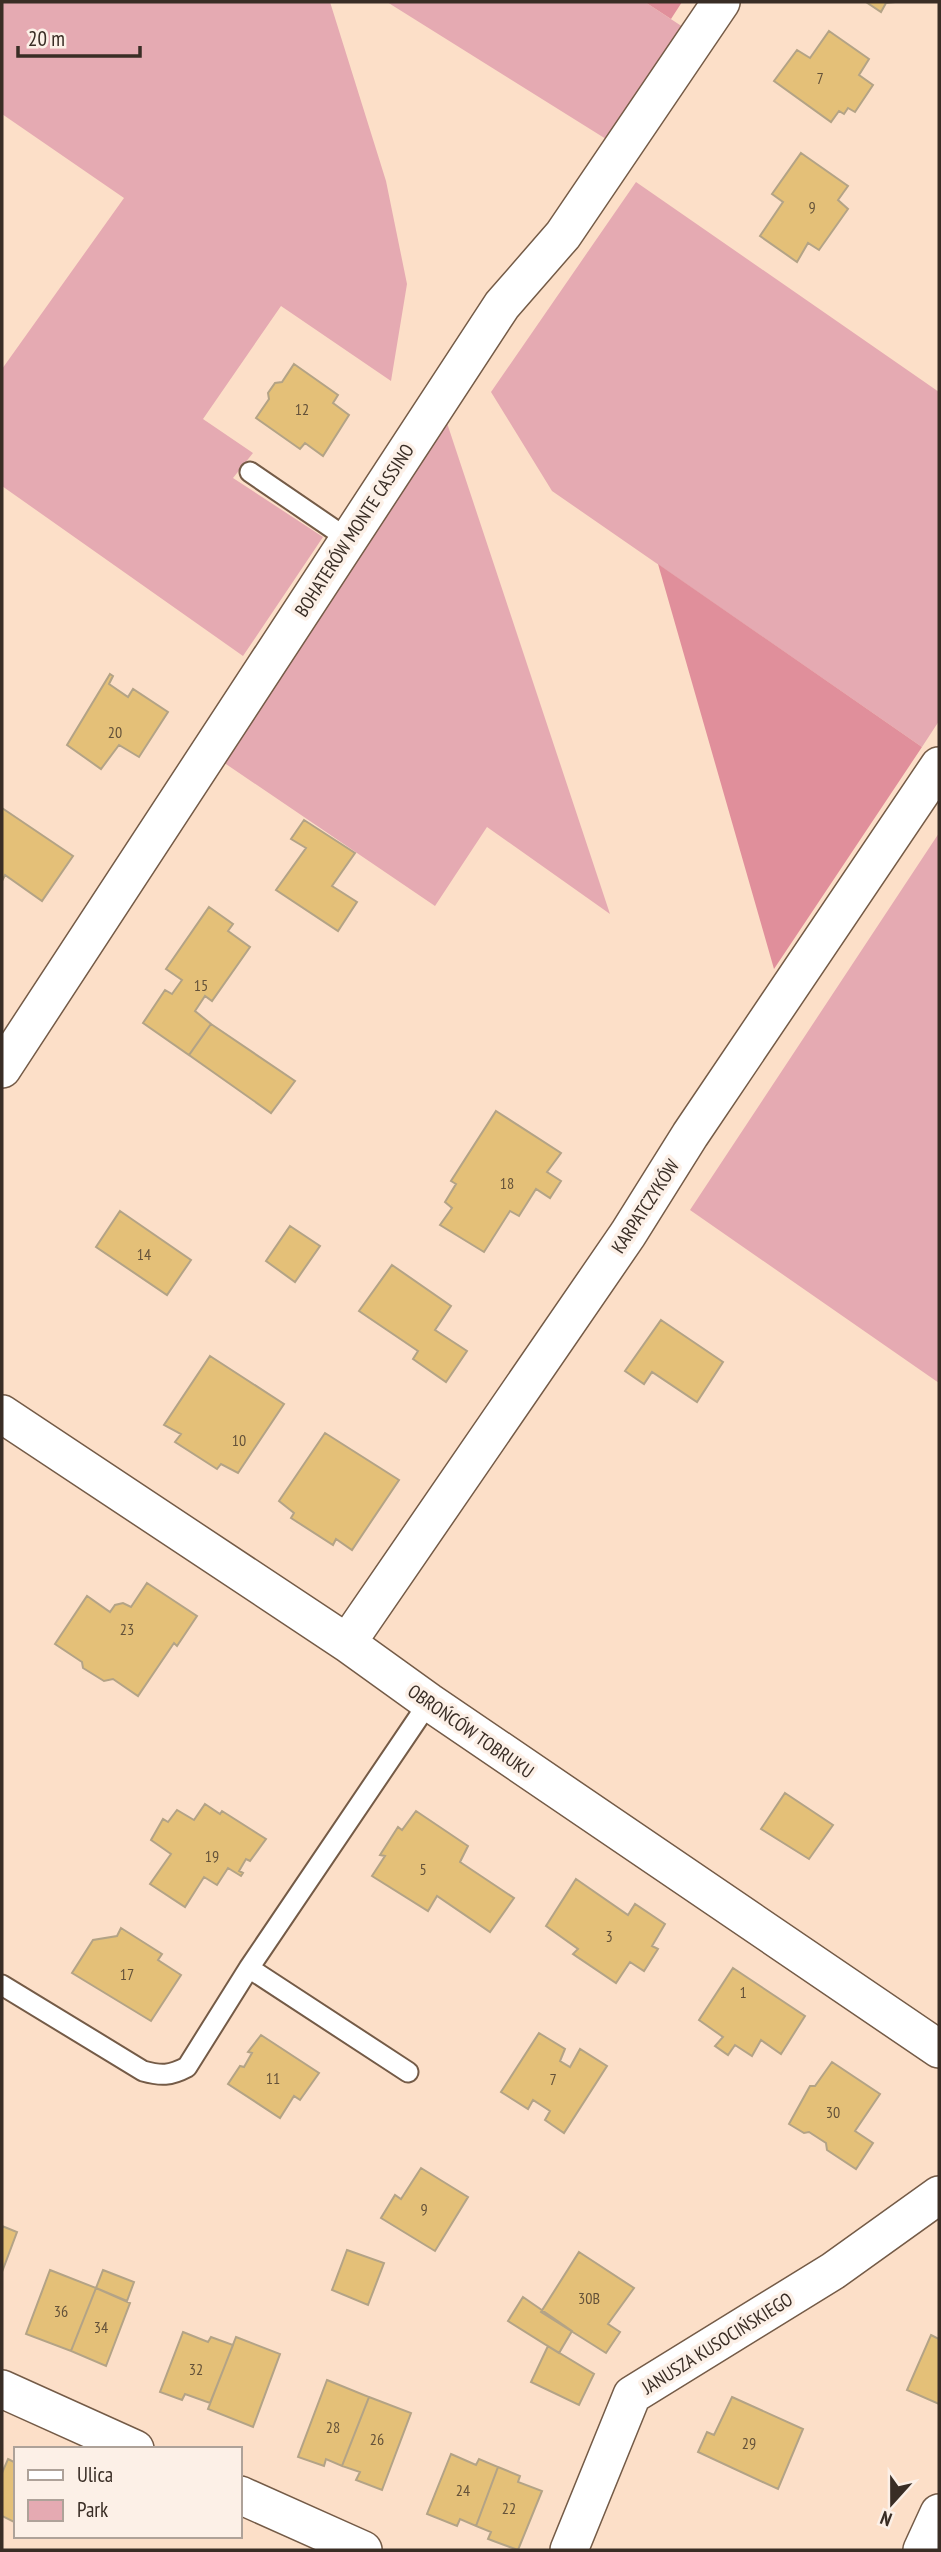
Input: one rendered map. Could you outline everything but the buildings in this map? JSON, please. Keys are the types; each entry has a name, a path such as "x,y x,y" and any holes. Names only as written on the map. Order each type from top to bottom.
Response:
{"street":[{"name":"BOHATERÓW MONTE CASSINO","path":"2,1069 502,305 563,235 720,2"},
{"name":"KARPATCZYKÓW","path":"347,1643 628,1234 690,1135 939,766"},
{"name":"OBROŃCÓW TOBRUKU","path":"2,1414 347,1643 429,1702 939,2049"},
{"name":"JANUSZA KUSOCIŃSKIEGO","path":"569,2550 632,2395 833,2271 939,2194"},
{"path":"2,2389 131,2447"},
{"path":"242,2496 363,2550"},
{"path":"922,2550 939,2513"}],"lane":[{"path":"250,472 348,539"},
{"path":"2,1984 143,2071 162,2076 172,2075 187,2067 249,1968 429,1702"},
{"path":"249,1968 408,2071"}],"green space":[{"path":"2,2 330,2 386,181 407,284 391,381 281,306 203,419 253,453 233,478 323,537 243,656 2,486 2,369 124,198 2,114"},
{"path":"387,2 645,2 686,29 606,139"},
{"path":"636,182 939,392 939,721 922,747 552,491 491,392"},
{"path":"446,420 610,914 487,827 435,906 220,760"},
{"path":"939,833 939,1383 690,1210"}],"shaded area":[{"path":"645,2 682,2 671,19"},
{"path":"658,564 922,747 774,969"}]}
